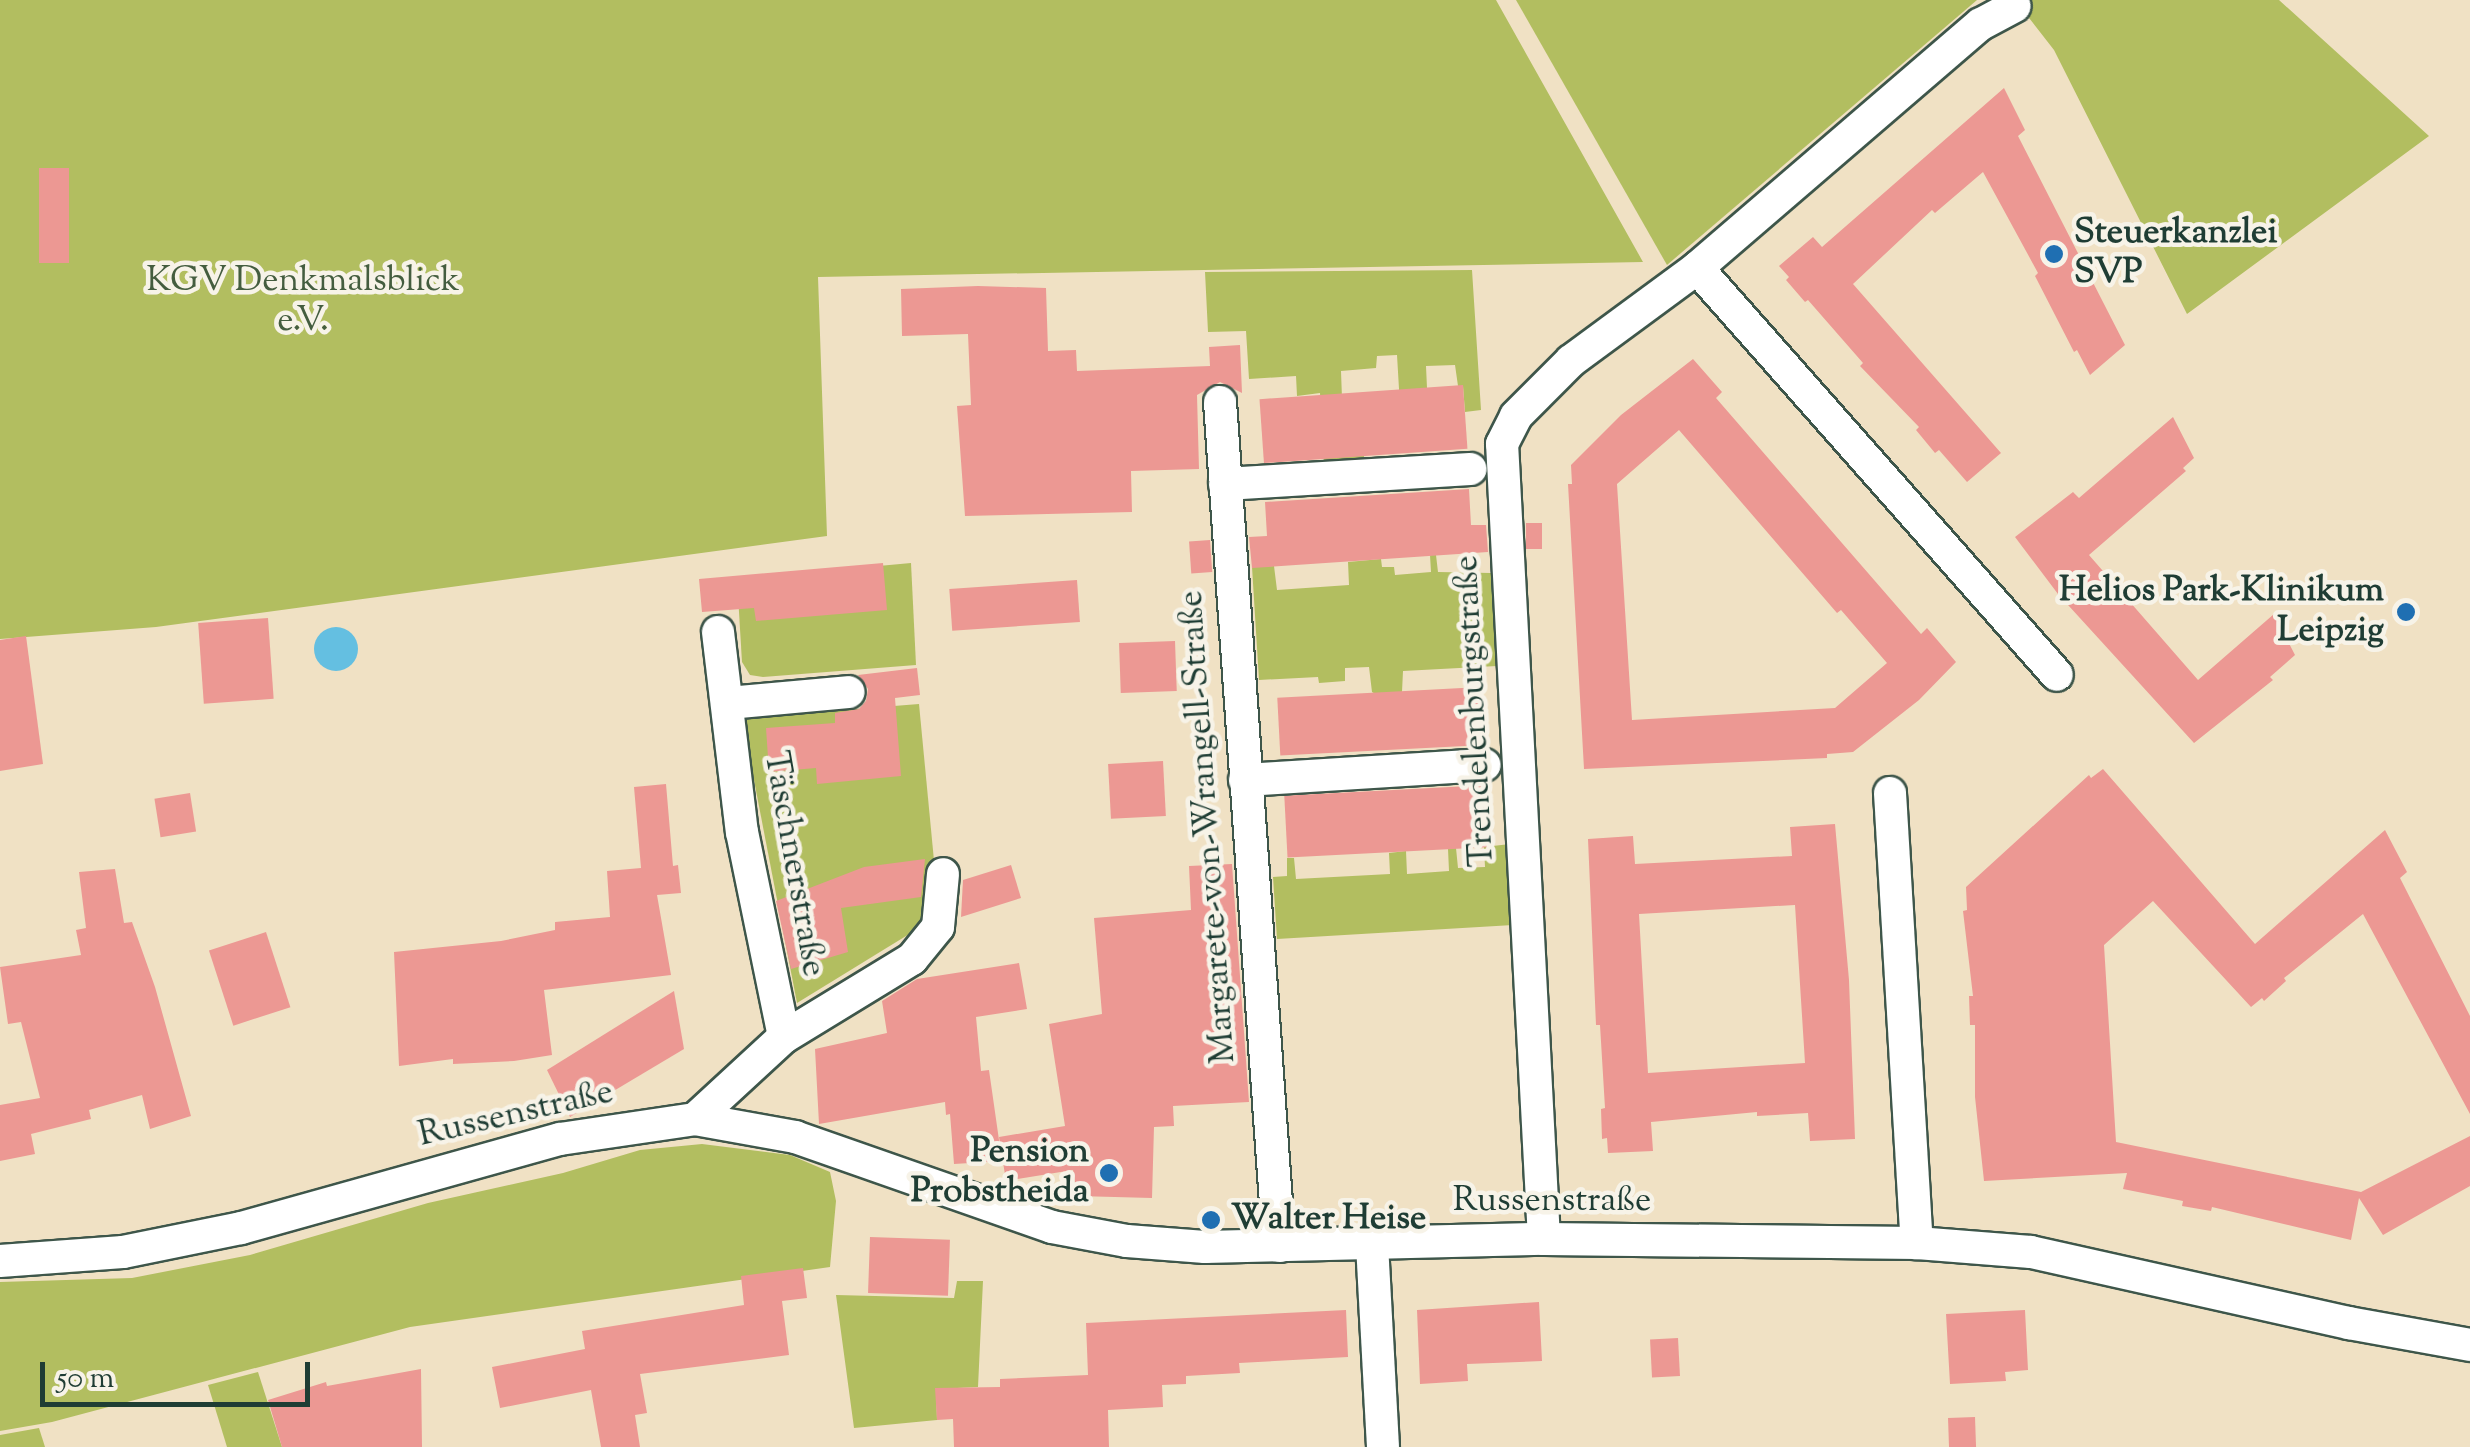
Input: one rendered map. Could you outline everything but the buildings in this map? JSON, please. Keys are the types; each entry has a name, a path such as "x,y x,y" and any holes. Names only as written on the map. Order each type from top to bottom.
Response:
{"street":[{"name":"Trendelenburgstraße","path":"1544,1239 1502,444 1516,416 1571,361 1697,268 1982,24 2015,6"},
{"path":"1697,268 2057,675"},
{"name":"Margarete-von-Wrangell-Straße","path":"1220,402 1279,1246"},
{"path":"1224,484 1471,470"},
{"name":"Täschnerstraße","path":"718,632 742,832 784,1037"},
{"name":"Täschnerstraße","path":"728,703 848,692"},
{"path":"1245,780 1485,764"},
{"path":"1890,793 1917,1243"},
{"name":"Täschnerstraße","path":"695,1119 784,1037 912,959 938,927 943,874"},
{"name":"Russenstraße","path":"0,1262 123,1252 241,1228 560,1138 695,1119 794,1137 1052,1227 1127,1242 1279,1246 1544,1239 1917,1243 2031,1252 2470,1345"},
{"path":"1372,1244 1383,1447"}],"green space":[{"name":"KGV Denkmalsblick e.V.","path":"0,0 1496,0 1643,262 818,277 827,536 156,627 0,639"},
{"path":"1516,0 1977,0 1667,265"},
{"path":"2015,0 2279,0 2429,136 2187,314 2054,50"},
{"path":"1472,270 1481,410 1465,412 1463,386 1458,386 1455,365 1426,366 1427,388 1400,406 1397,355 1377,356 1376,368 1341,371 1344,453 1364,453 1364,463 1324,464 1320,393 1297,396 1296,376 1249,379 1246,331 1208,332 1205,272"},
{"path":"1430,555 1436,555 1438,572 1491,573 1497,666 1403,671 1402,692 1379,696 1372,692 1369,667 1345,668 1345,681 1319,683 1318,677 1259,680 1252,567 1274,566 1277,590 1349,585 1348,562 1381,559 1382,567 1394,567 1395,575 1431,572"},
{"path":"911,563 916,665 750,675 742,662 737,579"},
{"path":"919,704 935,871 932,910 919,928 797,1003 742,718"},
{"path":"1510,844 1513,925 1277,939 1273,877 1287,876 1287,858 1294,858 1296,879 1390,874 1389,853 1406,851 1407,874 1449,871 1448,849 1456,848 1458,868 1485,867 1484,847"},
{"path":"702,1144 790,1155 830,1172 836,1201 830,1267 410,1327 52,1422 0,1431 0,1282 132,1278 250,1255 428,1203 563,1173 640,1150"},
{"path":"957,1281 983,1281 978,1387 936,1389 937,1420 854,1428 836,1295 954,1298"},
{"path":"258,1372 282,1447 227,1447 208,1385"},
{"path":"39,1428 45,1447 0,1447 0,1435"}],"water":[{"path":"336,627 351,634 358,649 351,664 336,671 321,664 314,649 321,634"}],"place":[{"name":"Steuerkanzlei SVP","path":"2054,254"},
{"name":"Helios Park-Klinikum Leipzig","path":"2406,612"},
{"name":"Pension Probstheida","path":"1109,1173"},
{"name":"Walter Heise","path":"1211,1220"}]}
